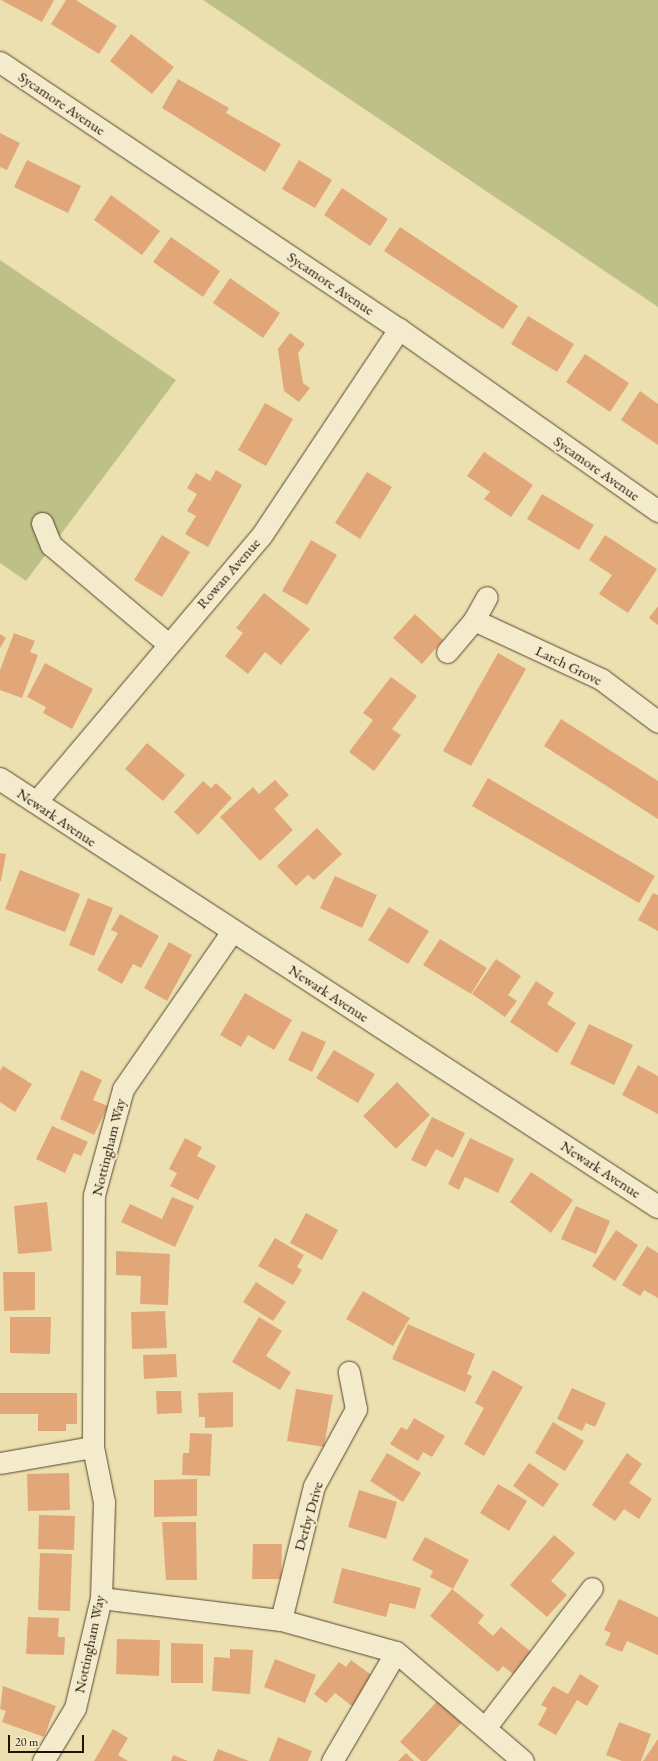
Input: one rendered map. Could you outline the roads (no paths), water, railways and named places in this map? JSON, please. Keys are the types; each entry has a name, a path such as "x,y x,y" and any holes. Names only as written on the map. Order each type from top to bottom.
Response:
{"street":[{"name":"Sycamore Avenue","path":"0,62 399,329 658,511"},
{"name":"Rowan Avenue","path":"36,802 168,644 261,536 399,329"},
{"path":"42,523 51,545 168,644"},
{"path":"447,652 474,620 487,597"},
{"name":"Larch Grove","path":"474,620 601,679 658,722"},
{"name":"Newark Avenue","path":"0,779 658,1206"},
{"name":"Nottingham Way","path":"43,1761 75,1708 101,1598 104,1502 93,1447 96,1188 123,1090 233,930"},
{"name":"Derby Drive","path":"281,1620 314,1486 356,1409 349,1372"},
{"path":"0,1463 93,1447"},
{"path":"485,1728 592,1588"},
{"path":"101,1598 281,1620 396,1652 523,1761"},
{"path":"332,1761 396,1652"}]}
